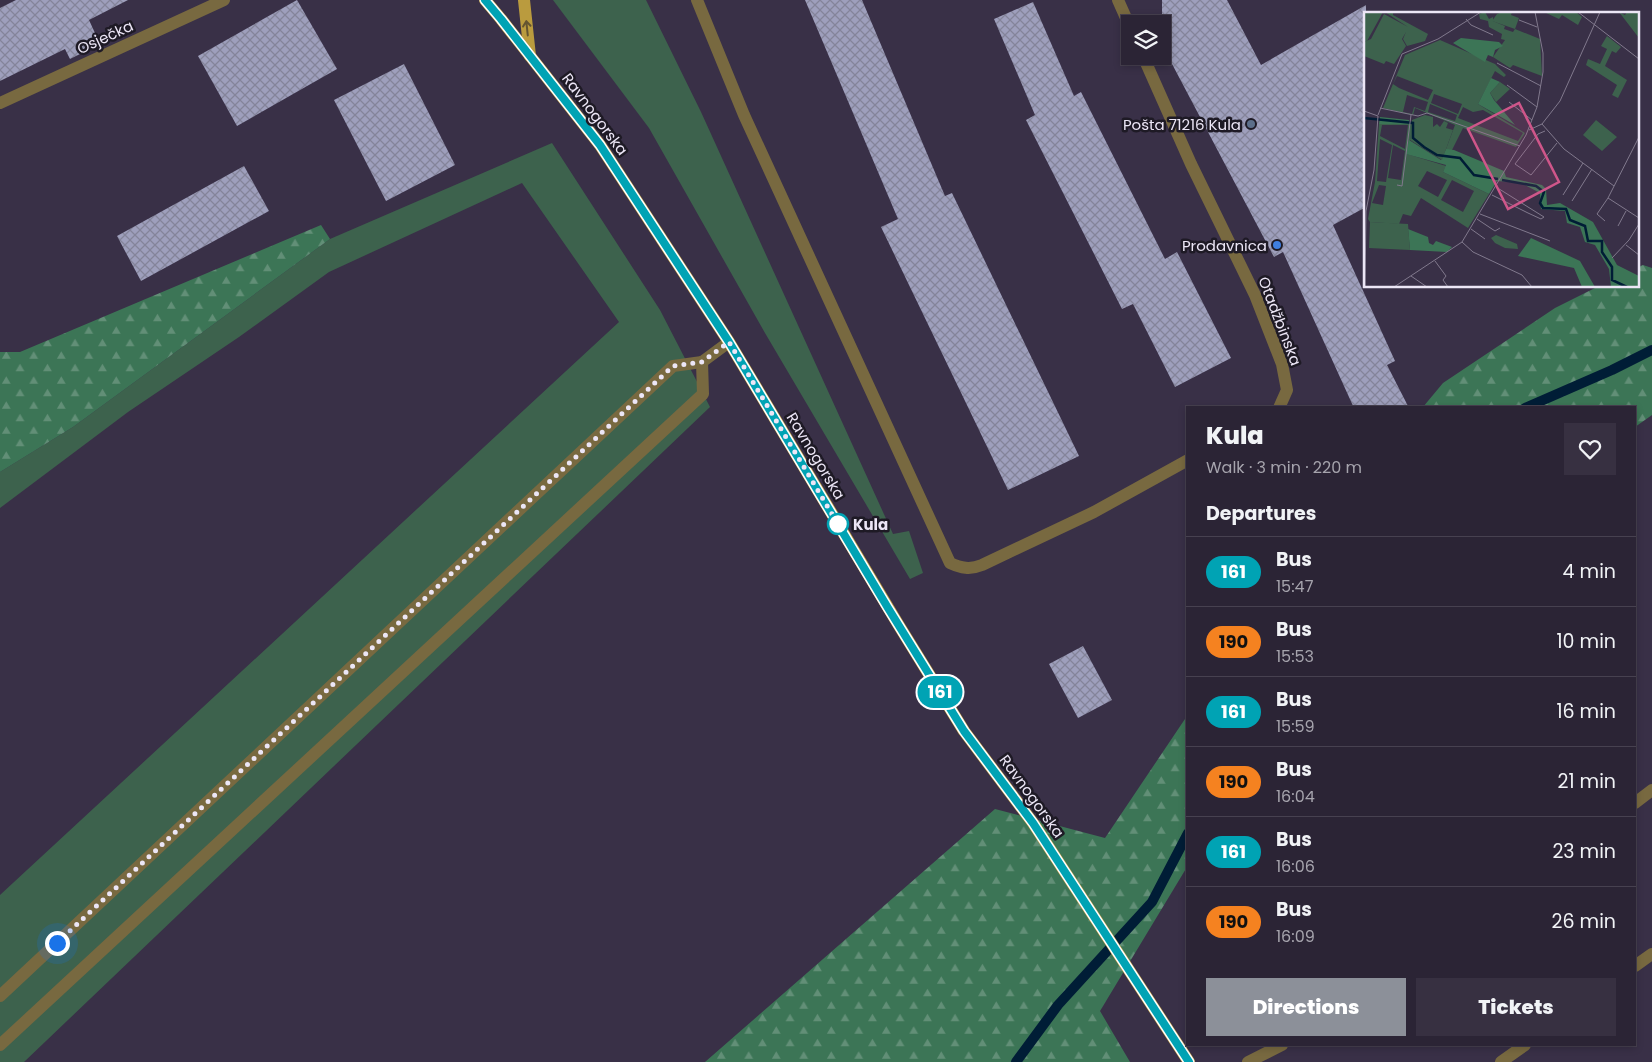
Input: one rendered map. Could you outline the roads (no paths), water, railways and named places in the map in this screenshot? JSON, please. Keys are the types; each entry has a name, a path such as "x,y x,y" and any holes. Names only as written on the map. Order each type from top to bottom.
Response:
{"main road":[{"name":"Ravnogorska","path":"485,0 600,145 729,342 964,731 1033,823 1189,1062"},
{"path":"524,0 530,56"}],"street":[{"name":"Osječka","path":"0,103 224,0"},
{"path":"697,0 744,115 950,564 963,568 976,568 1094,512 1186,461"},
{"path":"1118,0 1125,15"},
{"name":"Otadžbinska","path":"1147,65 1191,164 1255,295 1282,364 1287,390 1280,406"},
{"path":"0,996 673,366 702,362 729,342"},
{"path":"0,1045 703,394 702,362"},
{"path":"1636,802 1652,790"},
{"path":"1636,965 1652,954"},
{"path":"1248,1062 1280,1046"},
{"path":"1501,1062 1524,1046"}],"waterway":[{"path":"1530,406 1612,370 1652,350"},
{"path":"1016,1062 1058,1005 1152,902 1186,837"}],"place":[{"name":"Pošta 71216 Kula","path":"1251,124"},
{"name":"Prodavnica","path":"1277,245"},
{"name":"Kula","path":"838,524"}]}
